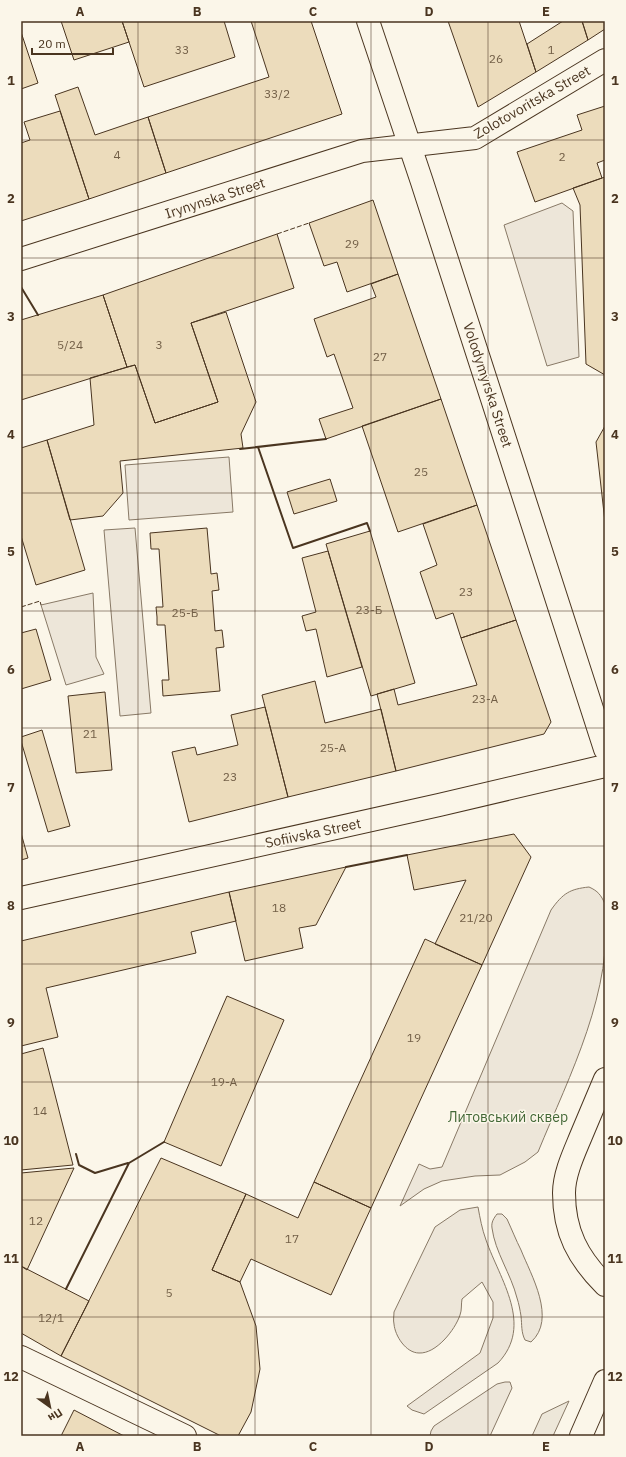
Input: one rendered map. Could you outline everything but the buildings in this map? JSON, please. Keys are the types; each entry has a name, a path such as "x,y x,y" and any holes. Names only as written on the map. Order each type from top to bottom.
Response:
{"street":[{"name":"Volodymyrska Street","path":"368,21 410,146 605,749"},
{"name":"Zolotovoritska Street","path":"410,146 475,138 605,60"},
{"name":"Irynynska Street","path":"21,259 362,151 410,146"},
{"name":"Sofiivska Street","path":"21,898 438,805 605,766"},
{"path":"605,1079 569,1168 564,1192 567,1226 576,1248 584,1262 605,1285"},
{"path":"21,1357 185,1436"},
{"path":"581,1436 605,1381"}],"green space":[{"path":"562,203 573,211 579,357 547,366 504,225"},
{"path":"229,457 233,512 129,520 125,465"},
{"path":"135,528 151,713 120,716 104,530"},
{"path":"93,593 96,657 104,674 66,685 41,605"},
{"name":"Литовський сквер","path":"589,887 599,894 605,904 606,936 603,968 587,1031 576,1062 538,1152 525,1162 500,1175 475,1176 442,1181 424,1189 400,1206 419,1164 430,1169 442,1167 551,910 567,893 577,889"},
{"path":"478,1207 486,1240 511,1302 514,1318 513,1333 508,1348 498,1363 424,1414 412,1410 407,1406 480,1353 493,1318 493,1302 482,1282 462,1299 461,1313 458,1321 444,1340 432,1350 419,1353 406,1347 396,1334 394,1312 435,1227 460,1210"},
{"path":"497,1214 502,1214 507,1219 540,1297 542,1321 538,1332 531,1342 525,1340 522,1331 518,1300 496,1246 492,1224"},
{"path":"510,1382 512,1388 490,1436 430,1436 434,1426 497,1384"}],"shaded area":[{"path":"569,1401 553,1436 532,1436 542,1414"}],"fence":[{"path":"277,234 309,223"},
{"path":"21,607 40,601 41,605"}],"wall":[{"path":"21,287 38,315"},
{"path":"240,449 326,439"},
{"path":"258,447 293,548 367,523 370,531"},
{"path":"346,867 407,855"},
{"path":"66,1289 129,1163 164,1142"},
{"path":"76,1154 79,1165 95,1173 128,1163"}]}
